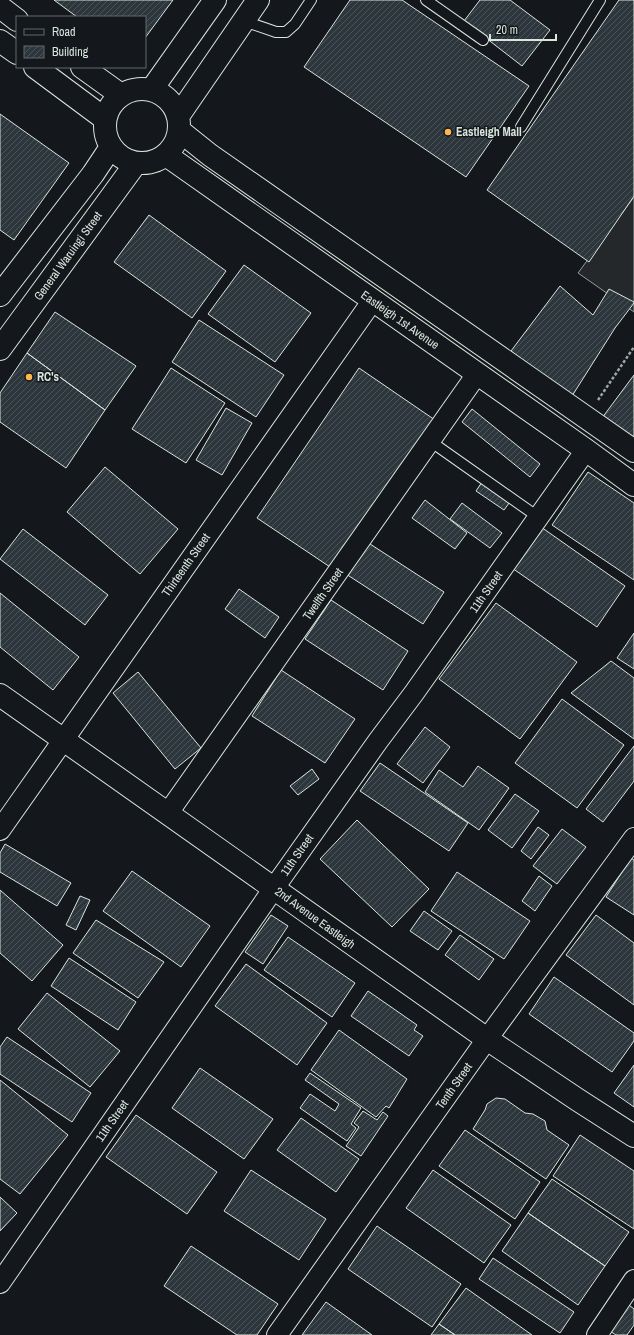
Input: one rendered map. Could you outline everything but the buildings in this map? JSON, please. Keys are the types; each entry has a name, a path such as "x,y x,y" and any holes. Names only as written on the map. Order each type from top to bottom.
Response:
{"main road":[{"path":"152,89 215,0"},
{"path":"179,123 258,0"},
{"path":"0,7 16,19"},
{"path":"0,41 16,52"},
{"path":"36,68 105,119"},
{"path":"83,68 121,95"},
{"path":"142,88 152,89 164,95 173,104 179,123 177,140 166,155 157,160 146,163 136,163 126,160 118,155 111,147 105,134 105,119 108,110 121,95 131,90 142,88"},
{"path":"179,123 223,164 634,450"},
{"path":"0,295 93,174 111,147"},
{"name":"Eastleigh 1st Avenue","path":"166,155 634,485"},
{"name":"General Waruingi Street","path":"0,349 136,163"},
{"name":"2nd Avenue Eastleigh","path":"0,695 487,1039 634,1136"}],"street":[{"name":"Thirteenth Street","path":"0,830 373,300"},
{"name":"Twelfth Street","path":"168,813 477,374"},
{"name":"11th Street","path":"0,1284 274,888 586,450"},
{"name":"Tenth Street","path":"277,1335 487,1039 634,838"},
{"path":"597,1335 634,1280"}],"lane":[{"path":"244,21 276,32 286,32 295,24 311,0"},
{"path":"426,0 483,40"},
{"path":"521,127 600,0"},
{"path":"430,441 538,517"}],"path":[{"path":"586,417 634,347"}],"shaded area":[{"path":"634,197 634,312 578,273"}],"place":[{"name":"Eastleigh Mall","path":"448,132"},
{"name":"RC's","path":"29,377"}]}
